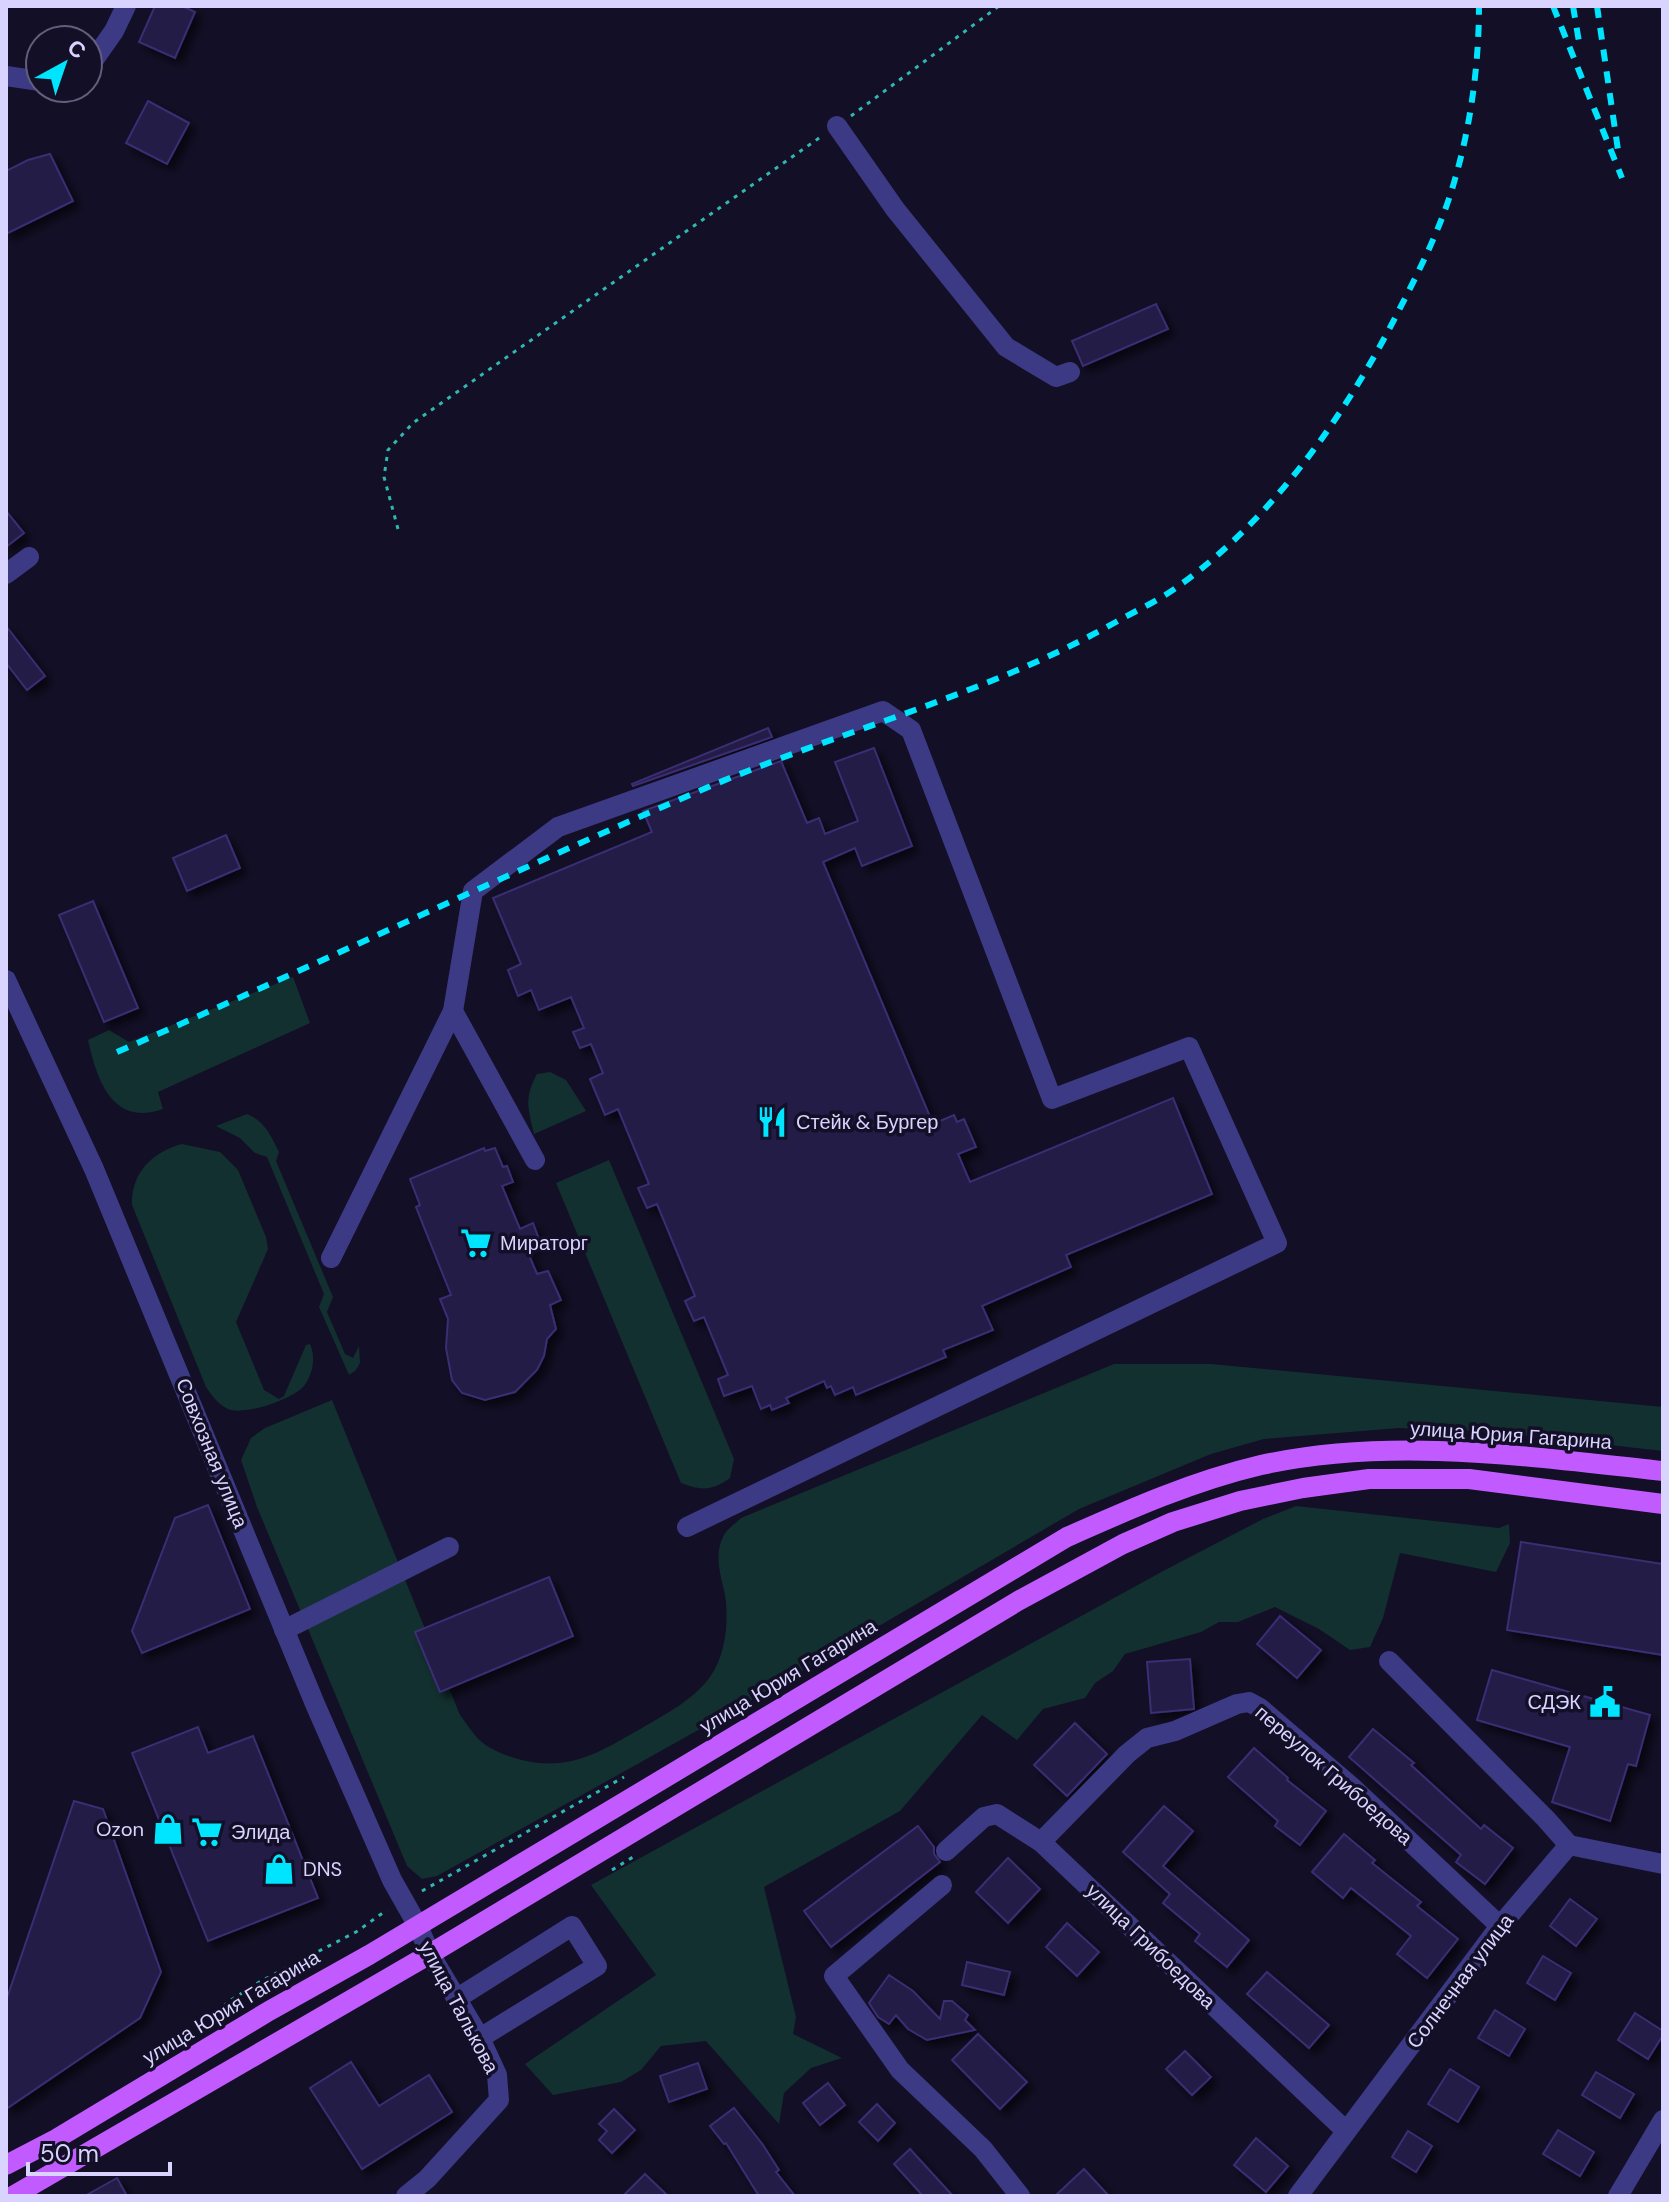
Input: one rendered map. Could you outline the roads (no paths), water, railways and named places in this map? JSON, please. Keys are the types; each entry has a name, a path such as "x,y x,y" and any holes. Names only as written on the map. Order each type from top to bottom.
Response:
{"main road":[{"name":"улица Юрия Гагарина","path":"6,2165 69,2132 269,2011 418,1926 1067,1537 1157,1497 1264,1465 1330,1456 1428,1449 1663,1471"},
{"path":"13,2196 430,1954 1018,1601 1123,1544 1173,1522 1240,1501 1369,1479 1469,1479 1663,1504"}],"street":[{"path":"104,45 126,6"},
{"path":"837,126 895,209 1006,347 1056,377 1070,372"},
{"path":"6,574 29,557"},
{"path":"331,1258 453,1011 473,891 558,827 883,711 911,730 1052,1099 1189,1047 1277,1243 687,1527"},
{"name":"Совхозная улица","path":"6,980 94,1169 284,1630 392,1880 418,1926"},
{"path":"453,1011 535,1160"},
{"path":"284,1630 449,1547"},
{"path":"1389,1661 1569,1845 1663,1864"},
{"name":"переулок Грибоедова","path":"1041,1842 1127,1754 1147,1738 1175,1731 1237,1704 1249,1702 1352,1787 1500,1926"},
{"name":"улица Грибоедова","path":"946,1851 984,1817 997,1814 1041,1842 1346,2131"},
{"name":"Солнечная улица","path":"1298,2196 1500,1926 1569,1845"},
{"path":"942,1885 834,1976 900,2070 983,2149 1020,2196"},
{"name":"улица Талькова","path":"406,2196 427,2179 499,2100 497,2075 480,2038 430,1954 418,1926"},
{"path":"456,1999 572,1926 597,1966 480,2038"},
{"path":"1618,2196 1663,2120"}],"railway":[{"path":"117,1052 706,788 1016,671 1067,648 1180,585 1246,529 1304,463 1354,390 1397,314 1437,231 1461,158 1473,93 1479,6"},
{"path":"1553,6 1622,178"},
{"path":"1573,6 1579,42"},
{"path":"1597,6 1618,150"}],"place":[{"name":"Стейк & Бургер","path":"772,1122"},
{"name":"Мираторг","path":"476,1243"},
{"name":"СДЭК","path":"1605,1702"},
{"name":"Ozon","path":"168,1829"},
{"name":"Элида","path":"207,1832"},
{"name":"DNS","path":"279,1869"}]}
